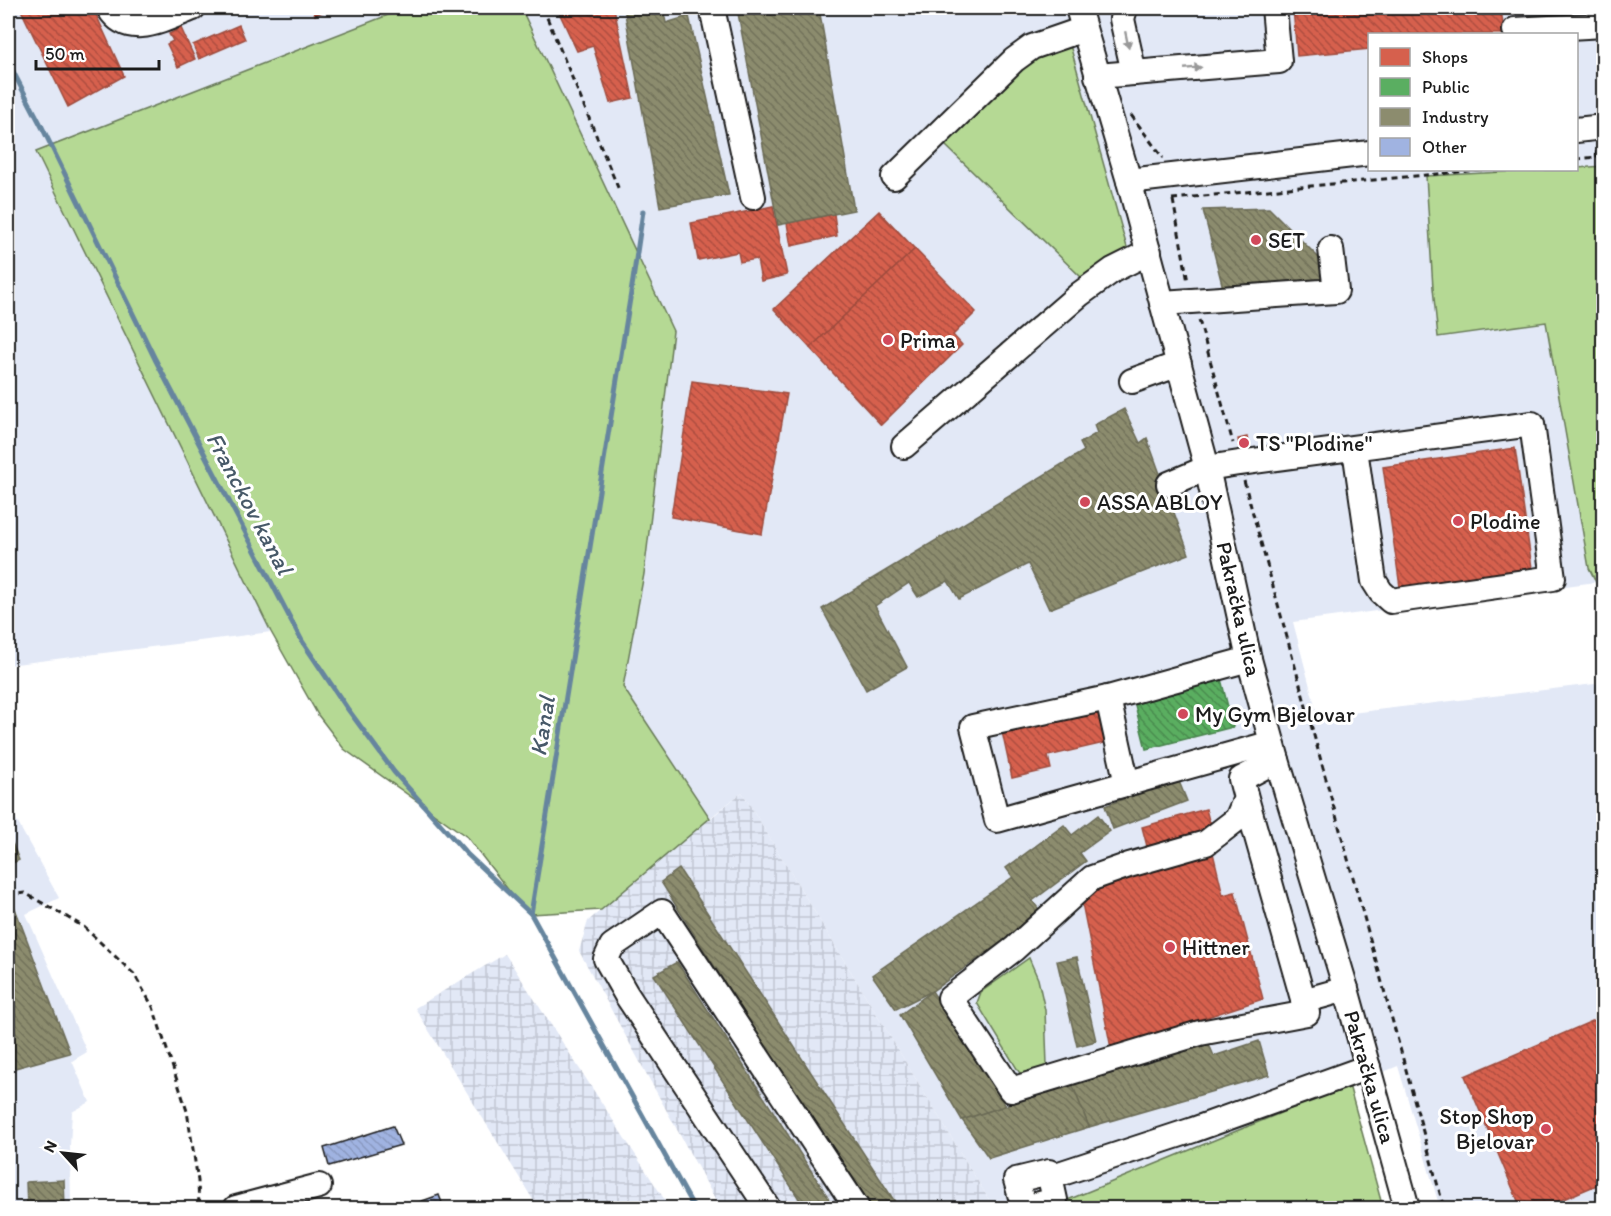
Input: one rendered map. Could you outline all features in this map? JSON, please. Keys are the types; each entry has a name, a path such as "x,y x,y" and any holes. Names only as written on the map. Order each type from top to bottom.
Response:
{"street":[{"path":"110,8 114,15 130,25 145,26 193,8"},
{"path":"712,8 753,197"},
{"path":"1125,8 1122,18 1134,73"},
{"path":"1097,76 1279,61 1274,8"},
{"path":"894,177 1014,60 1081,18"},
{"name":"Pakračka ulica","path":"1081,18 1149,252 1207,468 1249,659 1274,751 1346,989 1407,1209"},
{"path":"1515,30 1604,26"},
{"path":"1129,181 1368,153"},
{"path":"1162,303 1336,291 1331,249"},
{"path":"904,446 1080,294 1113,270 1149,252"},
{"path":"1132,381 1179,363"},
{"path":"1169,484 1207,468 1532,424 1554,578 1391,601 1374,581 1355,448"},
{"path":"1249,659 1108,698 974,727 997,820 1127,784 1274,751"},
{"path":"1108,698 1127,784"},
{"path":"1246,798 1237,819 1206,843 1092,878 1014,949 950,998 1011,1090 1200,1033 1307,1013 1241,779 1274,751"},
{"path":"768,1209 626,994 606,958 612,946 662,912 857,1209"},
{"path":"1304,1001 1346,989"},
{"path":"1050,1177 1193,1130 1368,1067"},
{"path":"236,1209 319,1186"}],"path":[{"path":"543,8 619,190"},
{"path":"1578,159 1597,157 1596,131"},
{"path":"1172,200 1470,171"},
{"path":"1171,193 1189,287 1234,446"},
{"path":"1242,472 1444,1209"},
{"path":"9,895 25,893 84,927 134,974 153,1007 187,1111 198,1181 199,1209"}],"shaded area":[{"path":"8,8 406,8 36,153 271,632 8,665"},
{"path":"521,8 1603,8 1603,166 1578,168 1578,33 1368,33 1368,171 1527,171 1426,177 1438,336 1546,321 1589,568 1596,582 1293,622 1318,717 1603,683 1603,1208 1440,1208 1398,1066 1048,1208 994,1208 742,792 710,818 623,688 644,574"},
{"path":"742,792 994,1208 720,1208 579,951 588,921"},
{"path":"8,805 59,898 26,914 87,1052 72,1061 90,1102 72,1112 71,1208 8,1208"},
{"path":"505,954 670,1208 538,1208 415,1008"}],"green space":[{"path":"406,8 521,8 673,331 644,574 623,687 710,818 601,910 531,914 517,901 467,837 344,749 318,715 271,632 36,152"},
{"path":"1070,45 1128,251 1082,278 945,145 1032,56"},
{"path":"1603,166 1604,581 1596,582 1589,568 1546,322 1438,337 1426,176 1578,171 1578,168"},
{"path":"1029,958 1038,979 1045,1010 1047,1065 1040,1077 1028,1078 1019,1072 977,1003 981,992"},
{"path":"1349,1085 1383,1208 1048,1208"}],"building: Shops":[{"path":"20,8 93,8 124,76 68,107"},
{"path":"312,8 332,8 315,15"},
{"path":"557,8 614,8 633,98 610,103 593,46 577,51"},
{"path":"1293,8 1501,8 1504,33 1368,33 1368,49 1297,56"},
{"path":"239,25 245,39 199,59 193,45"},
{"path":"181,28 195,59 178,67 167,44 173,41 169,34"},
{"path":"773,206 787,275 761,281 757,259 740,262 738,252 698,260 691,223"},
{"path":"879,211 915,249 810,348 774,309"},
{"path":"834,214 837,236 791,246 787,223"},
{"name":"Prima","path":"915,249 976,312 953,335 962,345 881,425 810,348"},
{"path":"692,381 787,394 762,534 671,517"},
{"name":"TS \"Plodine\"","path":"1247,437 1249,448 1240,450 1238,439"},
{"name":"Plodine","path":"1515,448 1533,575 1401,594 1383,467"},
{"path":"1105,703 1113,741 1048,756 1051,769 1012,778 1001,727"},
{"path":"1206,809 1212,832 1148,850 1142,827"},
{"name":"Hittner","path":"1213,853 1223,895 1235,892 1263,999 1111,1048 1080,893"},
{"name":"Stop Shop Bjelovar","path":"1604,1016 1604,1182 1542,1208 1521,1208 1465,1076"}],"building: Public":[{"name":"My Gym Bjelovar","path":"1221,679 1233,727 1146,749 1134,701"}],"building: Industry":[{"path":"624,8 663,8 666,23 689,16 729,195 660,207"},
{"path":"737,8 819,8 854,210 778,225"},
{"name":"SET","path":"1269,208 1331,270 1332,287 1224,292 1203,210"},
{"name":"ASSA ABLOY","path":"1124,409 1140,443 1147,438 1189,554 1049,609 1028,564 959,599 948,581 918,597 909,583 875,606 907,667 866,690 822,609 1084,451 1080,443 1097,433 1094,425"},
{"path":"1178,779 1187,801 1113,829 1105,806"},
{"path":"1098,815 1110,831 1080,853 1086,861 1031,902 1006,868 1064,825 1072,835"},
{"path":"8,833 19,860 8,865"},
{"path":"679,869 899,1208 868,1208 661,882"},
{"path":"1013,877 1042,913 932,991 896,1009 872,975"},
{"path":"8,890 70,1053 8,1070"},
{"path":"1077,957 1096,1041 1077,1046 1057,961"},
{"path":"677,962 835,1208 805,1208 654,975"},
{"path":"932,991 1006,1106 962,1120 900,1015"},
{"path":"1205,1035 1214,1056 1259,1041 1269,1075 1089,1127 1070,1079"},
{"path":"1072,1084 1089,1127 989,1158 962,1120"},
{"path":"64,1180 65,1208 27,1208 26,1182"}],"building: Other":[{"path":"393,1126 401,1145 329,1166 324,1148"},
{"path":"439,1195 444,1208 416,1208 414,1204"}],"waterway":[{"name":"Franckov kanal","path":"8,62 155,359 302,641 394,772 467,854 531,914"},
{"name":"Kanal","path":"643,211 531,914 694,1208"}],"place":[{"name":"SET","path":"1256,240"},
{"name":"Prima","path":"888,340"},
{"name":"TS \"Plodine\"","path":"1244,443"},
{"name":"ASSA ABLOY","path":"1085,502"},
{"name":"Plodine","path":"1458,521"},
{"name":"My Gym Bjelovar","path":"1183,714"},
{"name":"Hittner","path":"1170,947"},
{"name":"Stop Shop Bjelovar","path":"1546,1129"}]}
